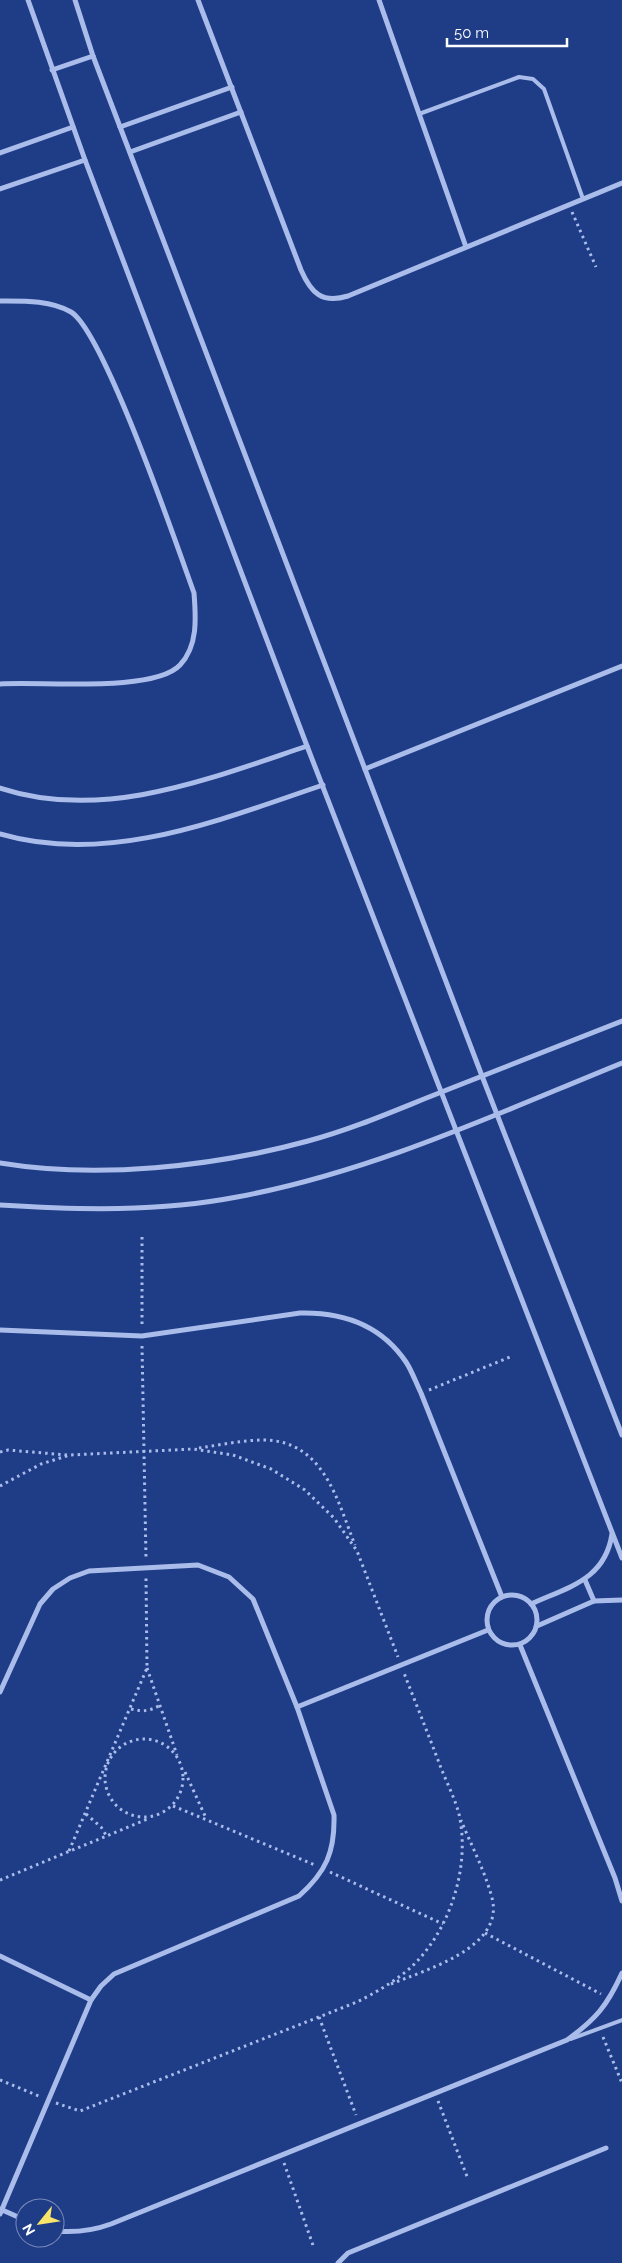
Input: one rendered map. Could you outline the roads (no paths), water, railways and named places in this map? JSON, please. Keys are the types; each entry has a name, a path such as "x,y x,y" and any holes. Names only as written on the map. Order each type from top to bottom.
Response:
{"street":[{"path":"28,0 85,160 307,746 455,1132 622,1558"},
{"path":"75,0 93,56 365,770 622,1435"},
{"path":"198,0 301,270 310,288 318,295 338,299 348,296 622,183"},
{"path":"378,0 466,247"},
{"path":"52,70 93,56"},
{"path":"120,127 232,87"},
{"path":"130,152 241,112"},
{"path":"0,153 73,126"},
{"path":"0,189 85,160"},
{"path":"0,301 53,304 72,312 84,324 115,387 143,456 194,593 196,616 194,639 187,655 179,667 166,674 133,681 91,684 0,684"},
{"path":"365,770 622,666"},
{"path":"0,788 30,796 84,802 113,799 181,786 307,746"},
{"path":"0,834 44,842 76,844 167,834 198,827 323,785"},
{"path":"0,1163 84,1170 159,1167 234,1158 308,1141 379,1117 622,1021"},
{"path":"0,1205 98,1209 158,1207 236,1198 314,1180 389,1156 455,1132 622,1063"},
{"path":"0,1330 142,1336 300,1313 323,1312 348,1318 370,1328 390,1343 406,1362 421,1393 502,1597"},
{"path":"532,1604 585,1580 596,1571 610,1547 612,1534"},
{"path":"0,1692 30,1622 40,1604 53,1589 70,1578 89,1571 146,1567 198,1565 214,1570 242,1587 253,1599 297,1707 334,1815 334,1834 331,1852 324,1869 313,1884 299,1896 114,1974 101,1986 91,2000 1,2211 15,2216"},
{"path":"585,1580 594,1601"},
{"path":"518,1595 532,1604 538,1618 537,1626 531,1638 520,1645 505,1645 492,1637 486,1620 488,1610 494,1602 502,1597 518,1595"},
{"path":"537,1626 594,1601 622,1600"},
{"path":"297,1707 488,1630"},
{"path":"520,1645 615,1878 622,1901"},
{"path":"0,1956 91,2000"},
{"path":"65,2232 93,2230 112,2224 567,2040 591,2023 610,2000 622,1973"},
{"path":"338,2263 348,2253 606,2148"}],"lane":[{"path":"419,114 519,77 533,79 544,89 583,199"},
{"path":"567,2040 622,2020"}]}
